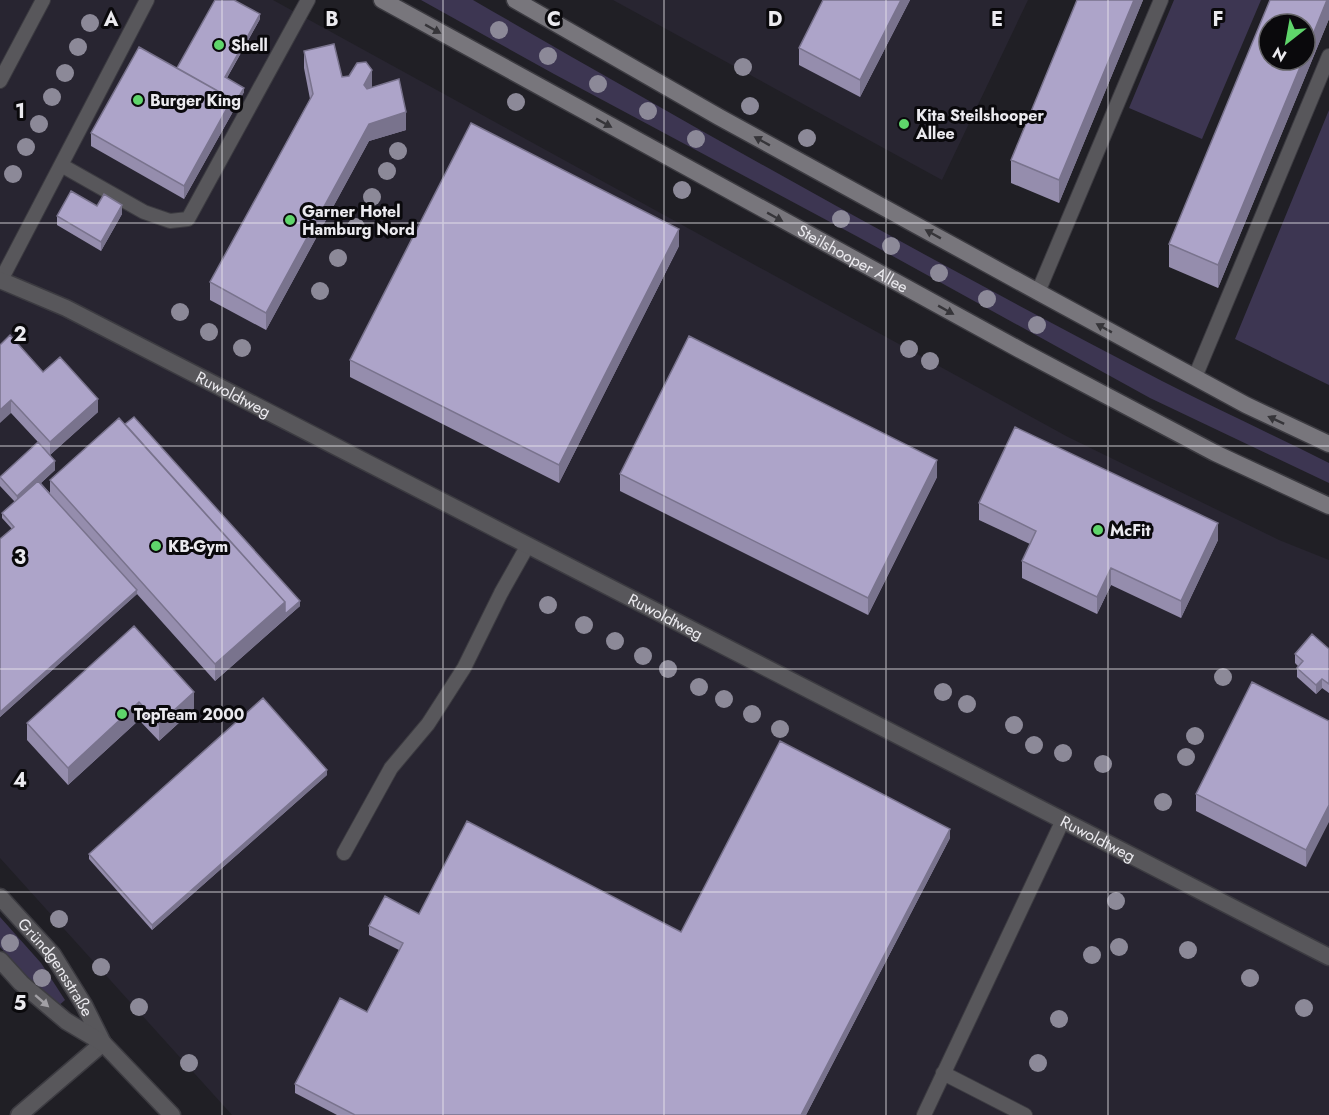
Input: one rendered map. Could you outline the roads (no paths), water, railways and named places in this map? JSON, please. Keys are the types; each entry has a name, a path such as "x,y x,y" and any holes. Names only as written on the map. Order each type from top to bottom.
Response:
{"main road":[{"name":"Steilshooper Allee","path":"382,0 1022,351 1215,453 1329,506"},
{"path":"515,0 719,117 1038,292 1246,405 1329,444"}],"street":[{"name":"Ruwoldtweg","path":"1,280 76,313 1329,957"},
{"name":"Gründgensstraße","path":"0,897 53,955 84,1005 103,1043"},
{"name":"Gründgensstraße","path":"0,960 21,983 66,1021 103,1043 172,1115"},
{"path":"19,1115 103,1043"}],"lane":[{"path":"0,81 43,0"},
{"path":"1,280 147,0"},
{"path":"61,165 144,212 170,220 188,219 308,0"},
{"path":"1038,292 1161,0"},
{"path":"1195,377 1329,56"},
{"path":"344,853 391,768 428,724 464,668 528,545"},
{"path":"924,1115 1063,820"},
{"path":"943,1073 1025,1115"}],"place":[{"name":"Shell","path":"219,45"},
{"name":"Burger King","path":"138,100"},
{"name":"Kita Steilshooper Allee","path":"904,124"},
{"name":"Garner Hotel Hamburg Nord","path":"290,220"},
{"name":"McFit","path":"1098,530"},
{"name":"KB-Gym","path":"156,546"},
{"name":"TopTeam 2000","path":"122,714"}]}
